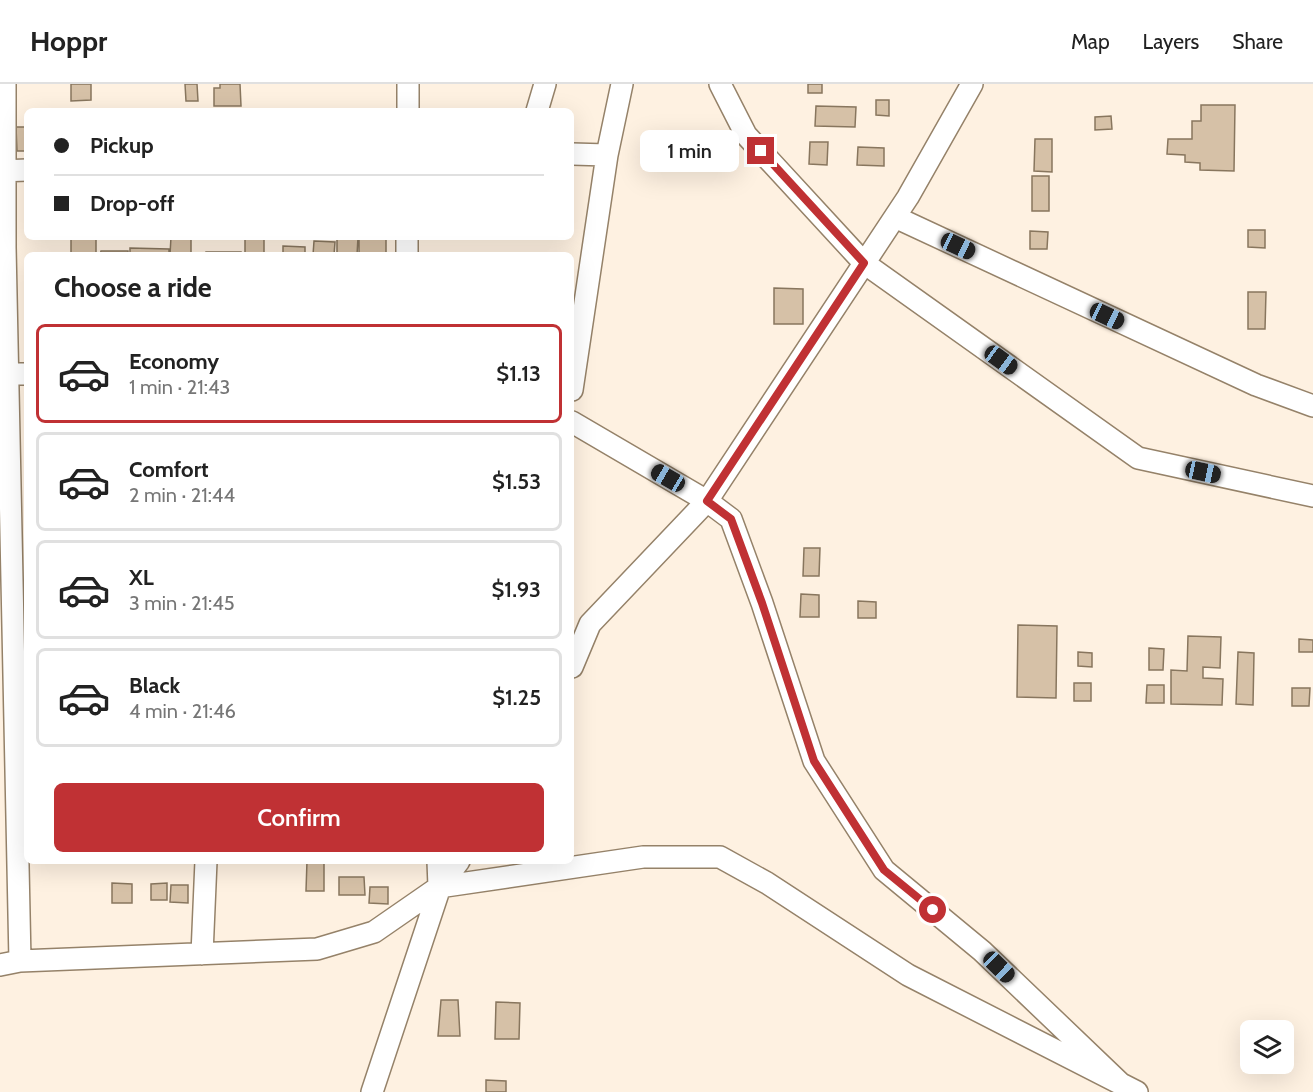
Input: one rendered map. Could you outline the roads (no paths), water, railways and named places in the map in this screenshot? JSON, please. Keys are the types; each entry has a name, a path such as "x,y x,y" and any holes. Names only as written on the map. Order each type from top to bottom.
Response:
{"street":[{"path":"5,84 2,170 12,374 10,963 317,950 375,932 439,887 457,864"},
{"path":"408,84 408,108"},
{"path":"538,108 545,84"},
{"path":"574,365 607,155 622,84"},
{"path":"720,84 746,135 864,263 1138,458 1313,496"},
{"path":"574,662 590,624 707,501 895,217 972,84"},
{"path":"574,154 607,155"},
{"path":"2,170 24,170"},
{"path":"895,217 1256,385 1313,405"},
{"path":"574,423 707,501 731,519 762,603 814,761 884,870 982,951 1129,1088"},
{"path":"439,887 643,857 720,857 767,883 908,975 1129,1088"},
{"path":"202,954 206,864"},
{"path":"438,864 439,887"},
{"path":"372,1092 439,887 450,864"}]}
